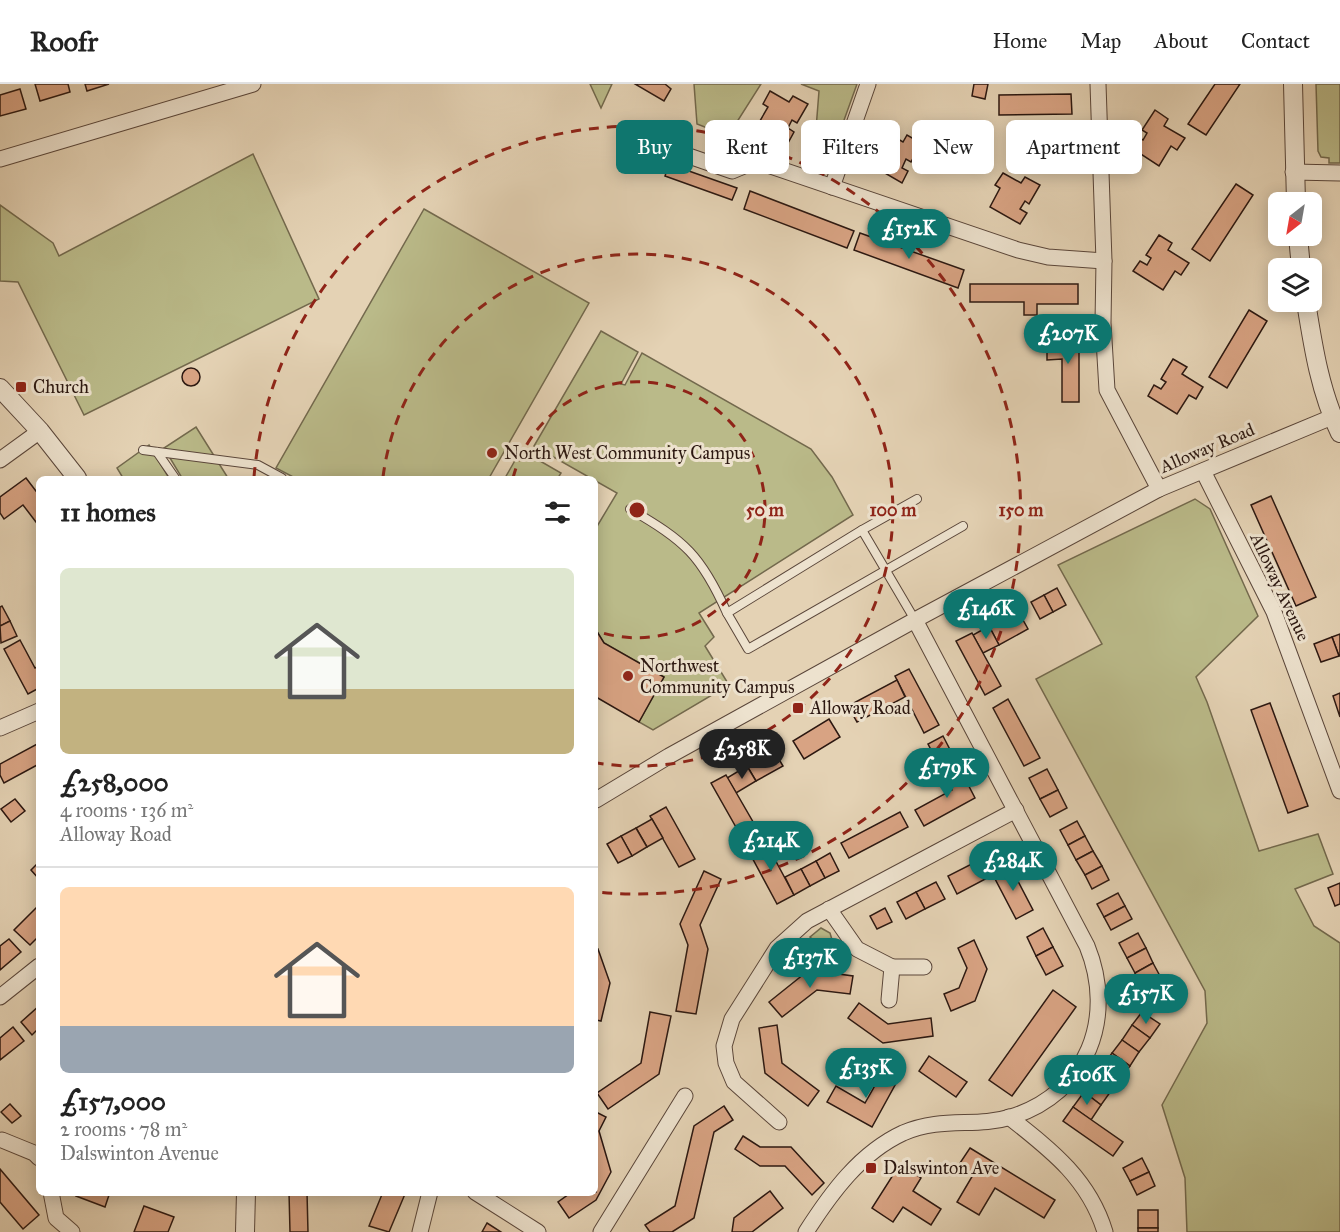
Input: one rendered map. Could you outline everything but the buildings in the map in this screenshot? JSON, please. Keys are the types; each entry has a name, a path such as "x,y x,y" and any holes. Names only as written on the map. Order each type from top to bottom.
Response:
{"street":[{"path":"0,159 202,91 253,84"},
{"path":"832,187 868,84"},
{"path":"1098,84 1104,261 1103,323 1107,390 1159,489"},
{"path":"1293,84 1295,192"},
{"path":"693,157 732,171 756,160 1017,250 1048,257 1104,261"},
{"path":"1293,172 1340,173"},
{"path":"1308,312 1315,358 1332,417 1340,434"},
{"path":"0,388 40,431 75,476"},
{"name":"Alloway Road","path":"598,799 669,756 915,620 1159,489 1332,417"},
{"path":"0,460 40,431"},
{"name":"Alloway Avenue","path":"1203,471 1274,612 1340,791"},
{"path":"806,1232 858,1164 887,1141 937,1123 1009,1117 1043,1102 1069,1080 1080,1066 1095,1033 1100,998 1094,962 915,620"},
{"path":"1,725 36,712"},
{"path":"779,1122 734,1082 726,1063 725,1036 732,1019 777,948 790,933 829,909 1016,810"},
{"path":"829,909 857,949 892,967 924,967"},
{"path":"889,1000 892,967"},
{"path":"0,997 36,968"},
{"path":"601,1232 685,1096"},
{"path":"1009,1117 1075,1174 1094,1201 1105,1232"},
{"path":"2,1140 36,1155"},
{"path":"52,1196 56,1218 72,1232"},
{"path":"245,1232 246,1196"},
{"path":"420,1232 429,1196"},
{"path":"481,1196 538,1232"}],"lane":[{"path":"143,450 258,465 278,476"},
{"path":"157,452 174,476"},
{"path":"727,613 917,499"},
{"path":"630,509 672,534 699,560 748,649 963,526"},
{"path":"862,530 915,620"}],"green space":[{"path":"590,84 612,84 601,108"},
{"path":"694,84 761,84 738,120 705,120 705,127 697,124"},
{"path":"801,84 857,84 844,120 817,120 819,91"},
{"path":"1316,84 1340,84 1340,163 1329,163 1329,158 1321,157 1318,151"},
{"path":"253,154 319,299 84,415 18,282 0,281 0,205 53,243 59,256"},
{"path":"424,209 589,303 490,476 291,476 276,468"},
{"path":"601,331 638,352 621,384 625,385 642,353 811,449 832,477 853,515 699,613 714,637 705,646 729,685 653,730 639,722 664,677 604,643 598,633 598,525 617,493 598,482 598,476 587,476 534,446"},
{"path":"196,427 227,476 181,476 164,448"},
{"path":"149,445 168,476 122,476 117,468"},
{"path":"521,450 561,473 559,476 506,476"},
{"path":"1195,499 1210,509 1258,616 1196,677 1207,702 1259,851 1318,834 1333,874 1295,889 1314,926 1340,943 1340,1232 1187,1232 1185,1178 1162,1105 1207,1023 1205,991 1036,679 1102,644 1058,565"},
{"path":"821,928 830,933 833,943 821,947 810,937"}],"place":[{"name":"Church","path":"21,387"},
{"name":"North West Community Campus","path":"492,453"},
{"name":"Northwest Community Campus","path":"628,676"},
{"name":"Alloway Road","path":"798,708"},
{"name":"Dalswinton Ave","path":"871,1168"}]}
